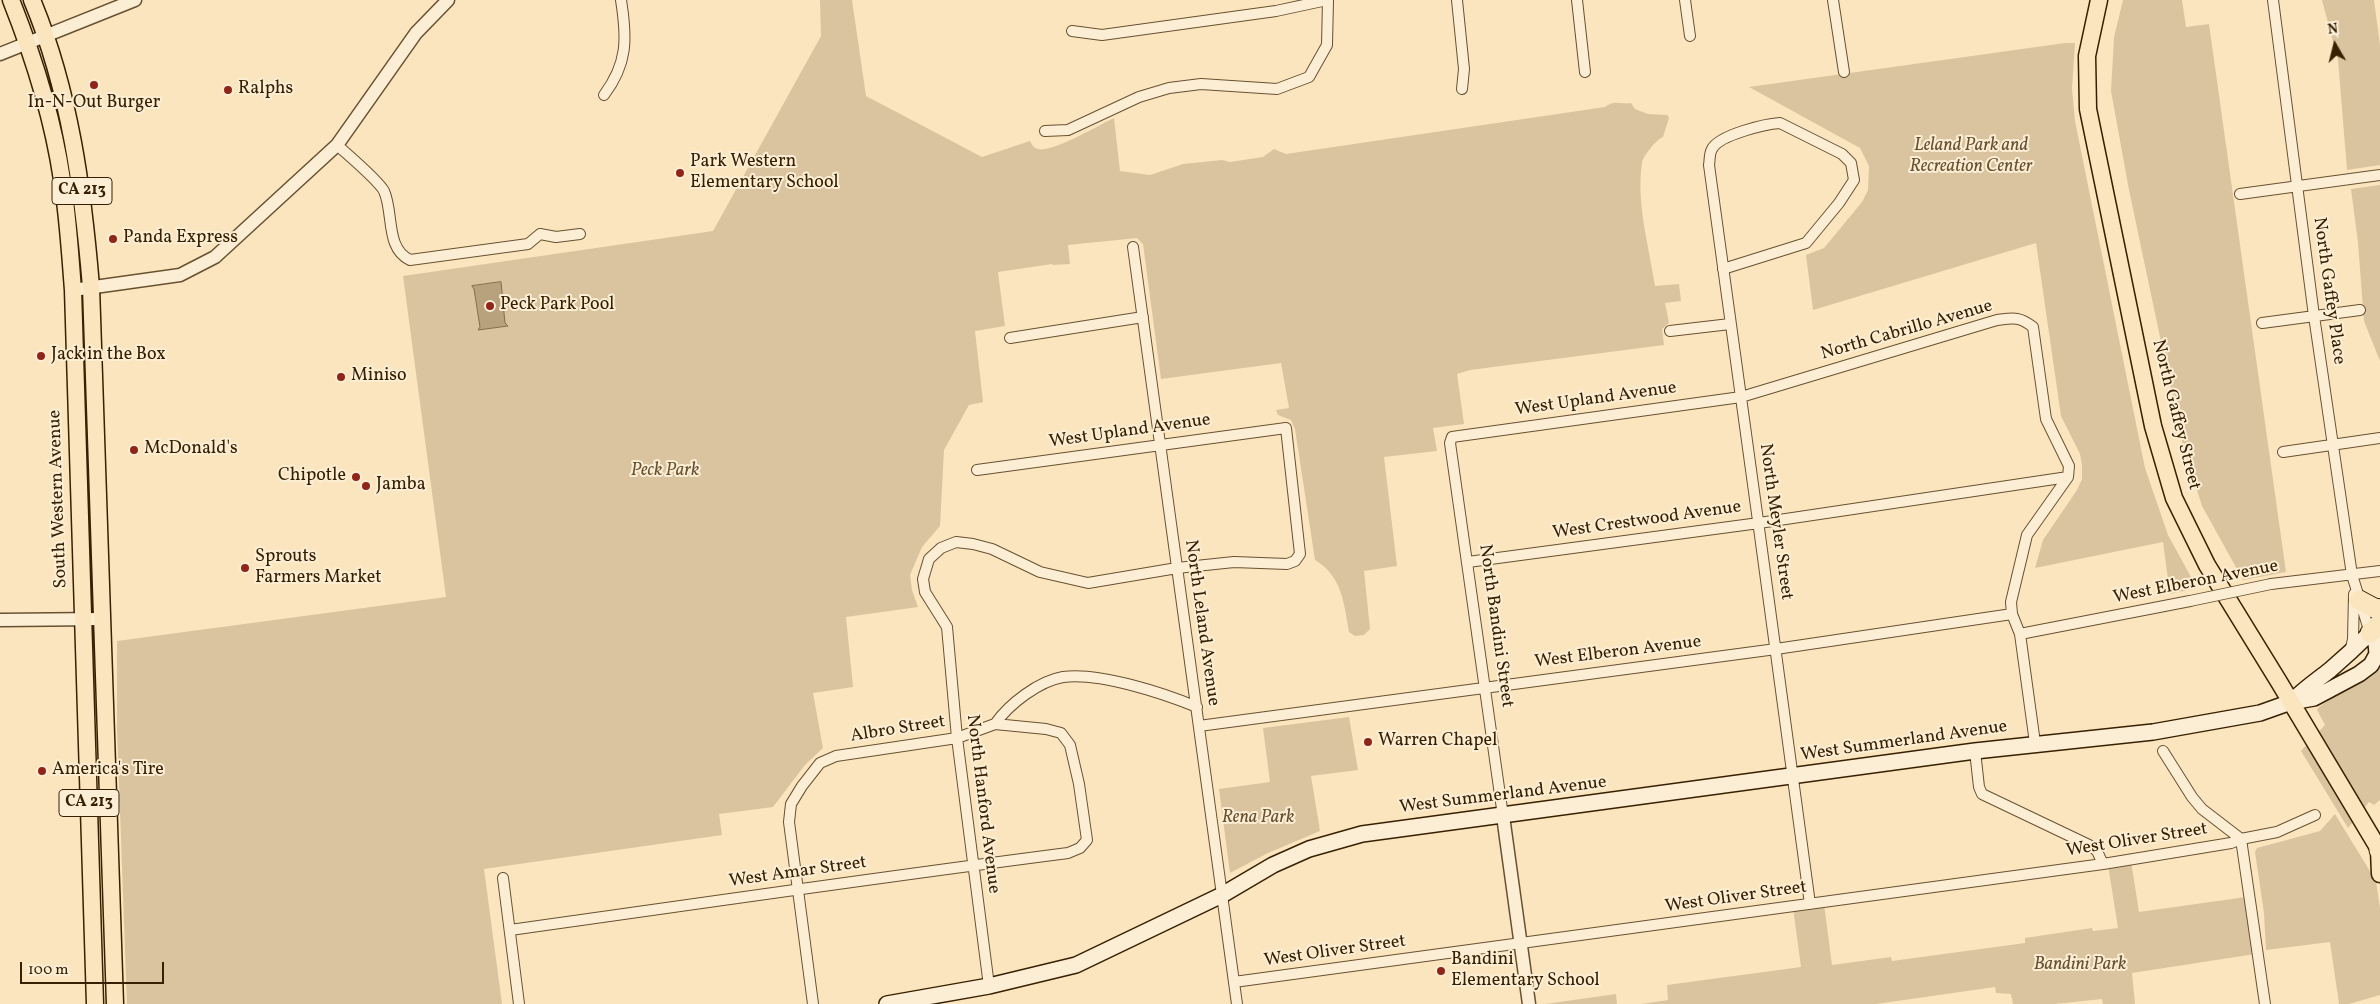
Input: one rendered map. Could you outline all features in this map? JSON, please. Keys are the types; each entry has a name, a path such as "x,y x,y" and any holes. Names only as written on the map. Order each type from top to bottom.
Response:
{"highway":[{"path":"2356,593 2374,608 2380,609"}],"main road":[{"name":"South Western Avenue","path":"11,0 28,45 61,171 73,290 95,1004"},
{"name":"CA 213","path":"32,0 47,36 74,142 82,194 91,287 115,1004"},
{"name":"North Gaffey Street","path":"2098,0 2087,56 2088,109 2161,457 2176,504 2196,547 2380,849 2380,874"},
{"name":"West Summerland Avenue","path":"887,1004 989,986 1076,965 1222,895 1272,865 1335,840 1394,828 1503,816 2035,743 2153,732 2260,713 2291,702 2320,695 2341,686 2371,665 2376,659 2375,628"},
{"path":"2291,702 2309,684 2328,672 2349,654 2375,628"}],"street":[{"path":"0,54 28,45 135,0"},
{"path":"73,290 180,275 214,257 338,145 416,33 448,0"},
{"path":"604,95 617,78 626,37 621,0"},
{"path":"1045,131 1068,130 1139,97 1169,88 1201,84 1277,89 1309,77 1327,46 1327,0 1276,11 1102,35 1072,31"},
{"path":"1457,0 1464,69 1462,89"},
{"path":"1577,0 1585,72"},
{"path":"1685,0 1690,36"},
{"path":"1833,0 1844,72"},
{"name":"North Gaffey Place","path":"2273,0 2314,316 2356,593 2354,634 2349,654"},
{"name":"North Meyler Street","path":"1723,269 1806,242 1839,203 1854,180 1851,163 1842,154 1780,123 1770,124 1722,139 1714,146 1710,154 1709,165 1730,324 1759,523 1810,904"},
{"path":"338,145 383,189 389,207 394,244 402,256 410,260 528,244 540,234 556,237 580,234"},
{"path":"2240,194 2380,175"},
{"name":"North Leland Avenue","path":"1133,247 1237,1004"},
{"path":"2262,323 2360,310"},
{"path":"1010,338 1143,317"},
{"name":"North Cabrillo Avenue","path":"1741,397 1997,320 2023,319 2033,327 2046,419 2069,466 2068,477"},
{"path":"1670,331 1730,324"},
{"name":"West Upland Avenue","path":"1456,435 1741,397"},
{"name":"West Upland Avenue","path":"977,470 1286,428 1300,554 1295,561 1287,564 1234,562 1177,568"},
{"name":"North Bandini Street","path":"1456,435 1452,437 1450,443 1529,1004"},
{"path":"2282,452 2380,438"},
{"path":"2035,743 2020,634 2012,614 2012,602 2027,535 2068,477"},
{"name":"West Crestwood Avenue","path":"1468,562 1759,523 2068,477"},
{"name":"North Hanford Avenue","path":"989,986 957,738 947,627 925,592 923,579 928,560 941,548 956,542 992,549 1040,572 1088,583 1177,568"},
{"name":"West Elberon Avenue","path":"2020,634 2190,602 2270,584 2380,571"},
{"name":"North Gaffey Place","path":"2356,593 2375,628"},
{"name":"West Elberon Avenue","path":"1199,726 2012,614"},
{"path":"0,620 101,618"},
{"path":"995,724 1004,712 1023,698 1043,685 1063,677 1103,679 1172,697 1197,707"},
{"name":"Albro Street","path":"798,890 789,822 791,804 820,763 836,756 957,738 995,724 1046,729 1061,733 1070,745 1079,784 1087,840"},
{"path":"1975,751 1979,788 1982,794 2089,845 2097,851 2103,864"},
{"path":"2163,751 2192,797 2202,808 2241,839 2265,1004"},
{"path":"2241,839 2277,832 2315,815"},
{"name":"West Oliver Street","path":"1234,982 2103,864 2231,843 2241,839"},
{"name":"West Amar Street","path":"510,930 974,865 1068,854 1080,848 1087,840"},
{"path":"503,878 519,1004"},
{"path":"798,890 813,1004"}],"green space":[{"name":"Peck Park","path":"820,0 852,0 866,96 982,157 1030,141 1038,149 1054,147 1114,118 1120,171 1150,175 1183,164 1222,160 1230,162 1263,157 1274,149 1286,154 1605,107 1615,103 1631,103 1635,109 1648,114 1667,115 1669,118 1663,137 1647,152 1643,160 1641,178 1642,209 1655,286 1679,284 1681,301 1665,303 1669,323 1662,329 1664,345 1470,370 1457,374 1464,424 1433,428 1437,451 1384,457 1397,566 1364,571 1370,629 1364,635 1355,636 1349,632 1343,601 1336,582 1324,566 1315,560 1295,429 1291,420 1278,415 1276,410 1289,408 1281,363 1161,379 1143,244 1137,238 1068,245 1070,264 1052,264 998,272 1005,326 975,331 983,402 969,405 944,450 940,526 922,547 910,575 912,590 918,607 846,617 853,687 813,693 823,748 805,765 773,807 719,814 722,835 484,869 502,1004 127,1004 117,729 117,641 446,597 403,276 713,231 821,36"},
{"path":"2123,0 2182,0 2186,27 2209,24 2286,572 2243,580 2202,506 2183,446 2129,190 2111,91 2114,37"},
{"path":"2322,0 2374,0 2380,45 2380,165 2347,170 2338,60"},
{"name":"Leland Park and Recreation Center","path":"2075,43 2072,88 2075,121 2145,468 2168,535 2197,588 2170,594 2163,542 2035,568 2043,540 2077,490 2082,479 2080,454 2061,416 2036,243 1813,310 1806,255 1824,248 1862,202 1868,190 1869,166 1860,148 1749,87"},
{"path":"2380,185 2380,361 2364,321 2358,243 2351,189"},
{"path":"2380,664 2380,800 2374,805 2369,802 2348,828 2301,751 2325,725 2317,710 2319,707"},
{"name":"Rena Park","path":"1349,717 1358,770 1311,776 1320,831 1268,853 1230,873 1219,789 1270,782 1263,728"},
{"path":"2335,814 2376,881 2380,908 2380,995 2349,1004 2339,1004 2330,942 2266,950 2264,913 2255,852 2257,848 2320,831"},
{"name":"Bandini Park","path":"2131,861 2139,912 2246,897 2255,954 2132,973 2135,1004 2103,1004 2102,999 2055,1004 2013,1004 2011,994 1996,993 1995,987 1876,1004 1641,1004 1668,1000 1667,985 1801,967 1793,908 1824,904 1832,965 1891,957 1892,961 2025,943 2025,938 2092,928 2093,931 2118,928 2108,865"},
{"path":"1616,994 1617,1004 1545,1004"}],"shaded area":[{"name":"Peck Park Pool","path":"501,282 505,323 508,326 478,330 480,327 472,286"}],"place":[{"name":"In-N-Out Burger","path":"94,85"},
{"name":"Ralphs","path":"228,90"},
{"name":"Park Western Elementary School","path":"680,173"},
{"name":"Panda Express","path":"113,239"},
{"name":"Peck Park Pool","path":"490,306"},
{"name":"Jack in the Box","path":"41,356"},
{"name":"Miniso","path":"341,377"},
{"name":"McDonald's","path":"134,450"},
{"name":"Chipotle","path":"356,477"},
{"name":"Jamba","path":"366,486"},
{"name":"Sprouts Farmers Market","path":"245,568"},
{"name":"Warren Chapel","path":"1368,742"},
{"name":"America's Tire","path":"42,771"},
{"name":"Bandini Elementary School","path":"1441,971"}]}
